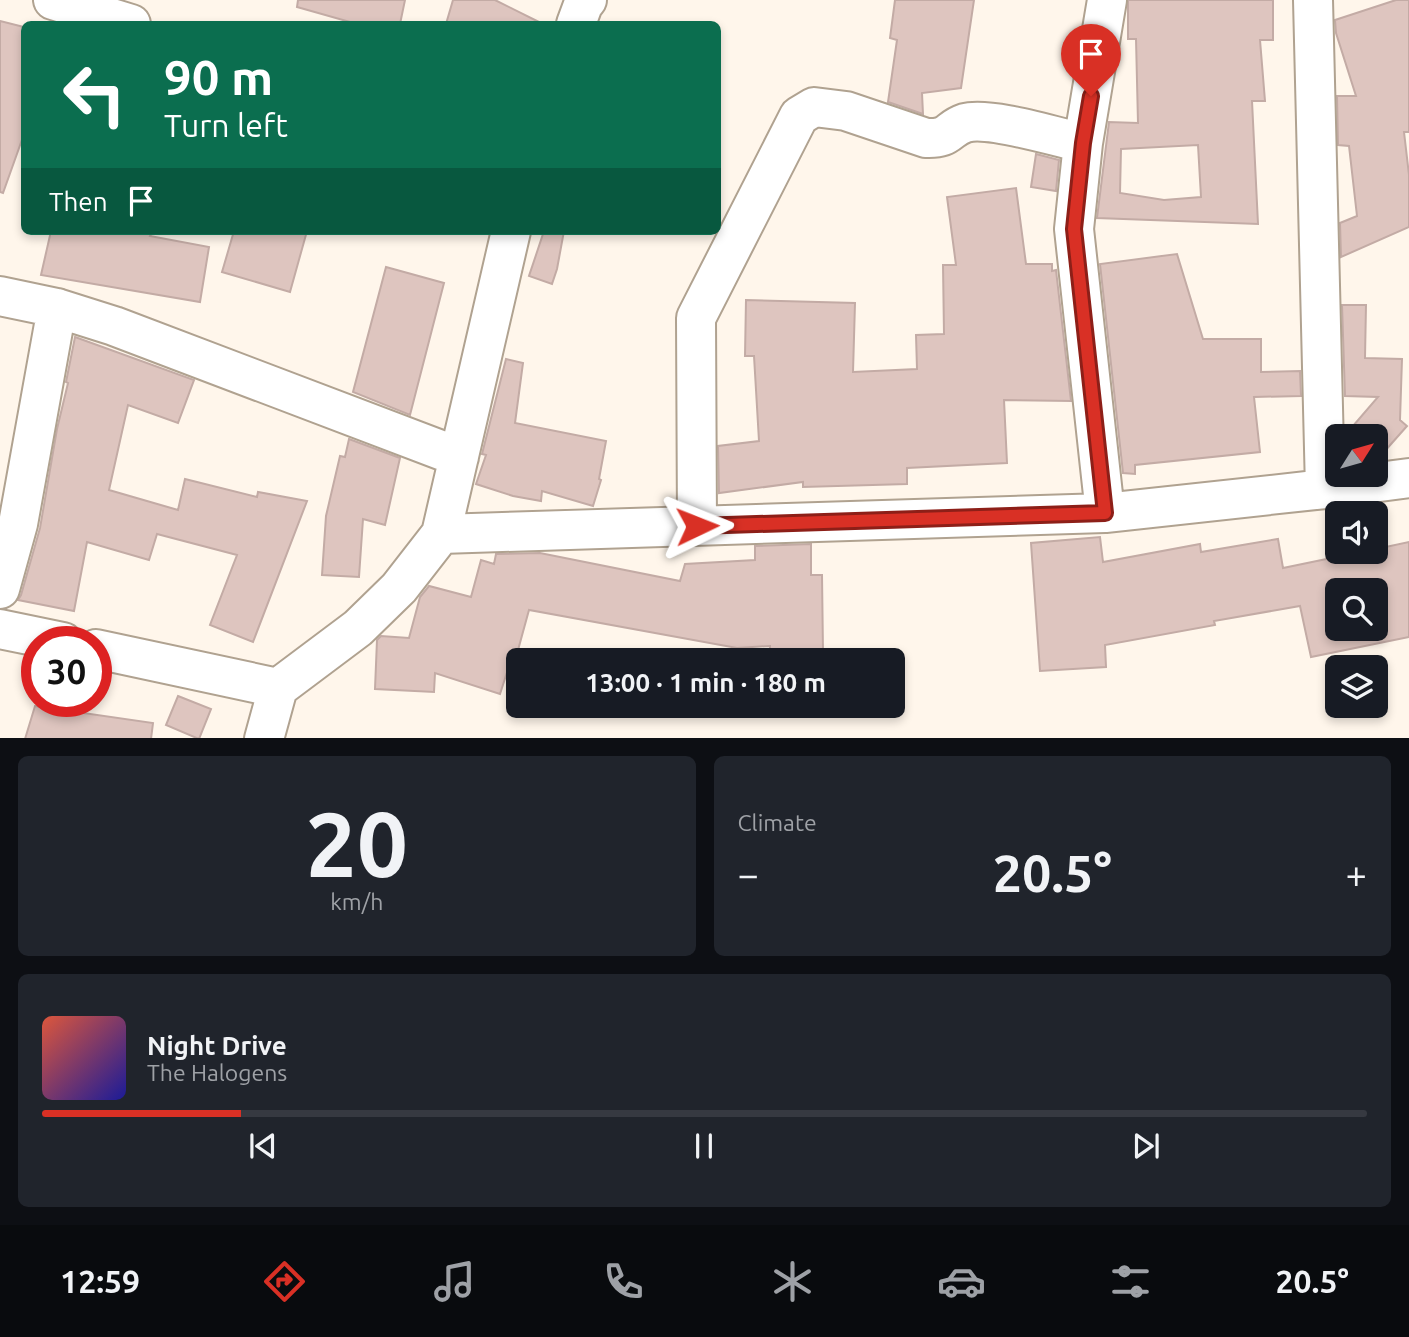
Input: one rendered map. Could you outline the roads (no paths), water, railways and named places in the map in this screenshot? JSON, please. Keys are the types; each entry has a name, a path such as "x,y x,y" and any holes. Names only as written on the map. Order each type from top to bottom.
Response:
{"street":[{"path":"53,0 121,21"},
{"path":"577,21 587,0"},
{"path":"1105,513 1074,229 1083,143 1108,0"},
{"path":"1312,0 1325,489"},
{"path":"697,526 696,318 799,116 814,107 846,111 926,138 940,139 965,123 989,122 1083,143"},
{"path":"264,738 278,688 358,628 400,588 441,534 510,235"},
{"path":"0,296 57,308 114,326 459,457"},
{"path":"0,589 18,524 57,308"},
{"path":"441,534 1105,513 1409,478"},
{"path":"0,629 21,633"},
{"path":"112,652 278,688"}]}
